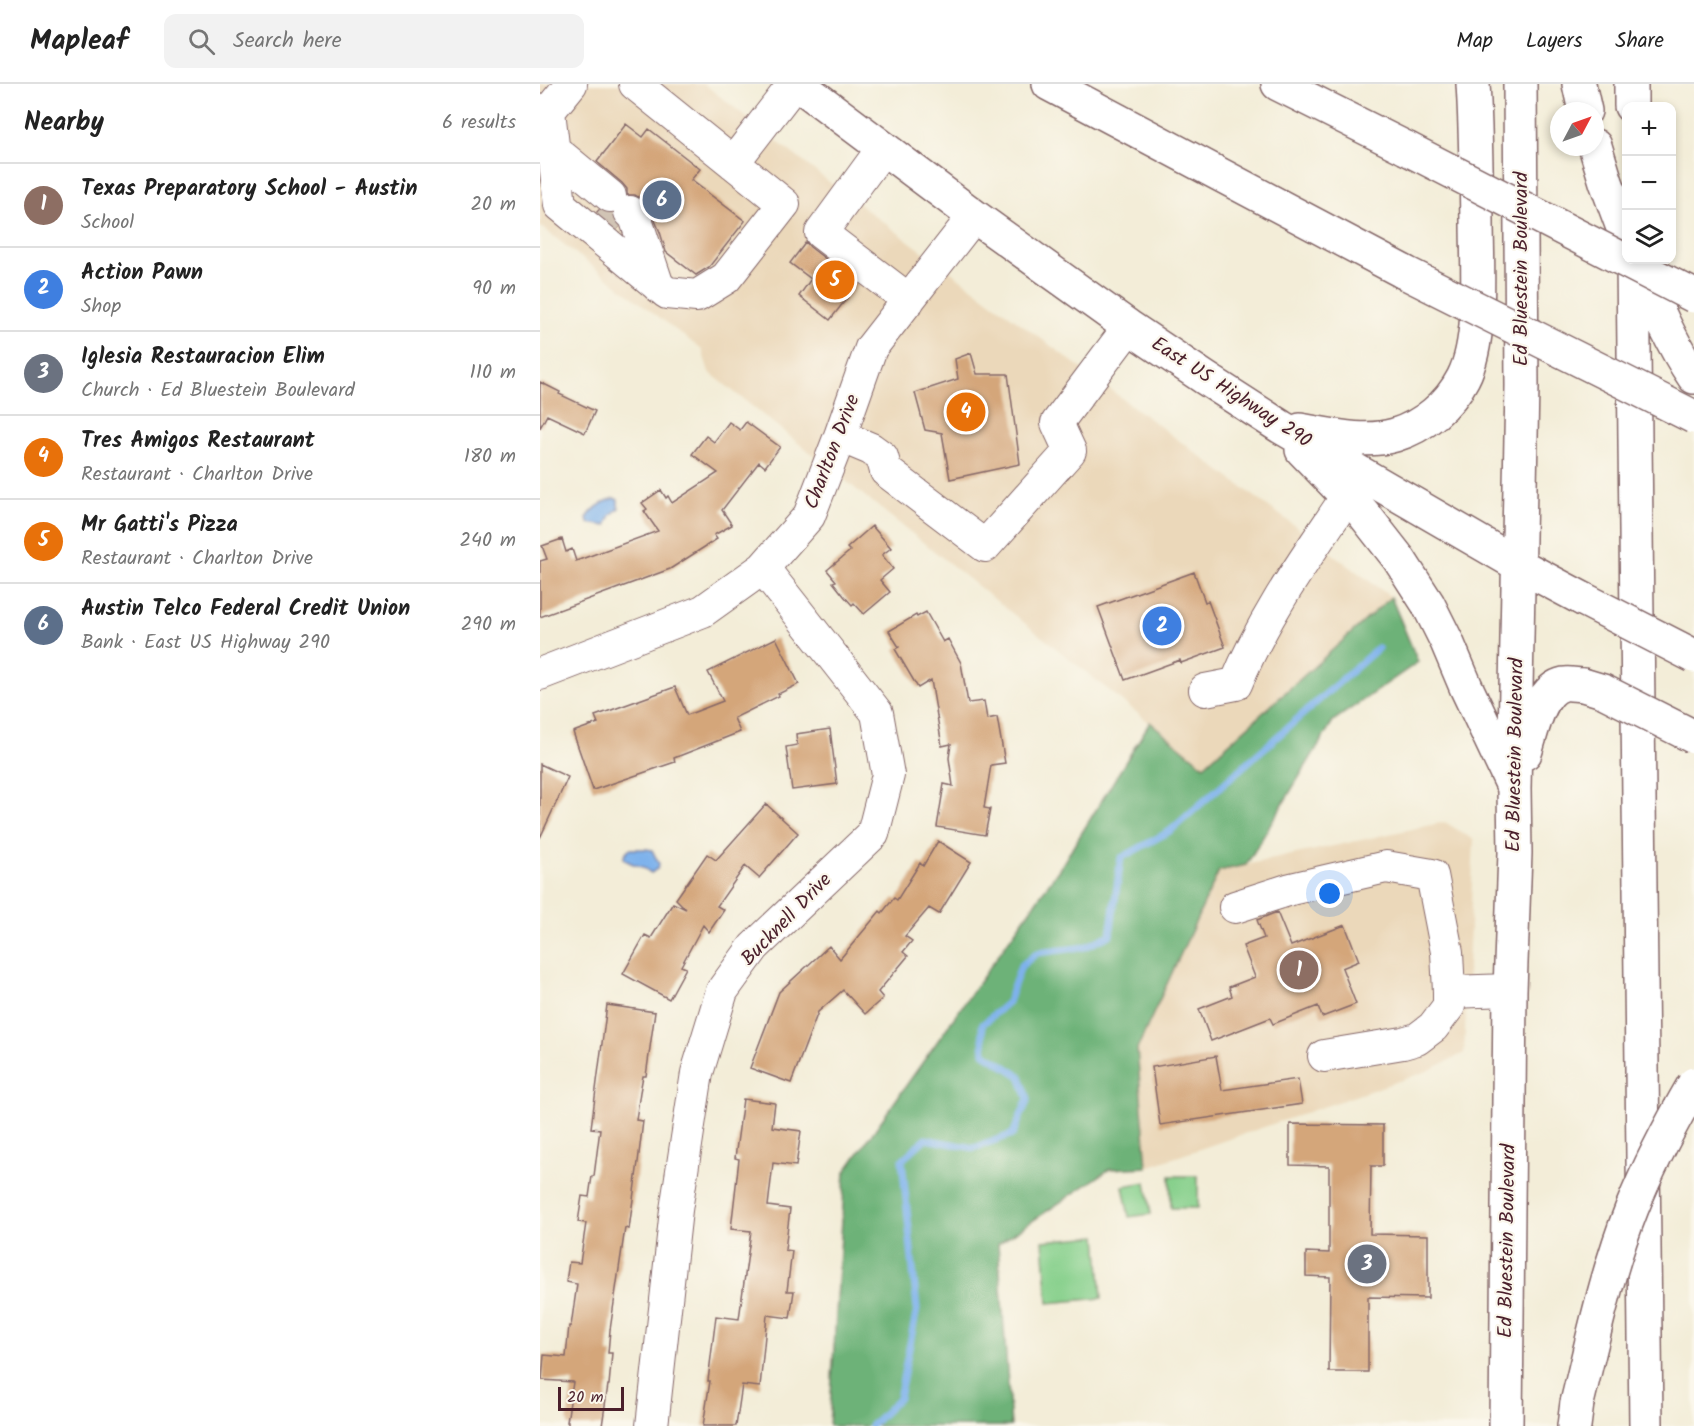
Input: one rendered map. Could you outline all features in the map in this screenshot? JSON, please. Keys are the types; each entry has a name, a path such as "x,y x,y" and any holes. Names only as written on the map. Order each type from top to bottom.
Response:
{"main road":[{"name":"East US Highway 290","path":"796,84 1129,327 1281,427 1519,565 1694,656"},
{"path":"1049,84 1404,272 1694,417"},
{"path":"1278,84 1694,296"},
{"path":"1281,427 1347,438 1393,436 1435,414 1456,391 1464,376 1475,339 1478,276 1473,84"},
{"name":"Ed Bluestein Boulevard","path":"1506,1426 1510,990 1515,853 1514,789 1522,386 1520,84"},
{"path":"1578,84 1583,102"},
{"path":"1631,84 1631,102"},
{"path":"1598,156 1622,225"},
{"path":"1635,264 1646,1426"},
{"path":"1637,264 1655,305 1694,377"},
{"path":"1281,427 1346,498 1363,513 1399,559 1428,604 1514,789"},
{"path":"1514,789 1540,705 1548,693 1564,684 1583,685 1603,691 1694,737"},
{"path":"1574,1426 1577,1403 1615,1256 1629,1217 1694,1084"},
{"path":"1638,1426 1645,1354"}],"street":[{"path":"571,84 549,111 560,206 667,294 697,296 726,278 784,204 635,84"},
{"path":"733,163 796,84"},
{"path":"883,148 821,233 909,300"},
{"path":"555,165 621,221 658,286"},
{"name":"Charlton Drive","path":"540,674 703,611 763,568 809,516 871,348 974,216"},
{"path":"840,436 871,449 882,457 886,471 984,546 1070,451 1057,423 1129,327"},
{"path":"1204,690 1236,684 1268,616 1346,498"},
{"name":"Bucknell Drive","path":"652,1426 675,1210 697,1073 722,991 754,947 873,834 888,775 877,713 763,568"},
{"path":"1234,907 1291,889 1386,867 1432,875 1447,952 1449,1006 1434,1027 1417,1039 1324,1056"},
{"path":"1449,992 1510,990"}],"shaded area":[{"path":"540,84 704,84 829,182 1391,597 1204,766 709,372 702,350 540,226"},
{"path":"1445,822 1474,840 1464,1053 1425,1072 1147,1167 1124,891"}],"green space":[{"path":"1391,597 1418,662 1333,721 1246,865 1219,871 1137,1049 1147,1167 1110,1169 998,1244 1011,1426 829,1426 845,1172 1062,865 1150,722 1204,766"},
{"path":"1170,1176 1198,1176 1198,1208 1171,1208"},
{"path":"1146,1182 1151,1214 1129,1217 1123,1186"},
{"path":"1097,1236 1102,1298 1048,1303 1043,1241"}],"water":[{"path":"614,498 618,500 619,508 611,515 606,526 588,523 587,518 592,511 602,503"},
{"path":"629,849 652,850 659,864 658,868 651,873 627,861 624,857"}],"building":[{"path":"626,124 643,137 649,129 700,169 691,180 745,221 709,267 696,275 666,252 648,204 635,195 627,195 627,189 622,183 597,162"},
{"path":"599,210 606,214 613,213 619,227 617,229 597,212"},
{"path":"806,242 858,284 830,320 799,296 811,279 790,263"},
{"path":"971,353 977,374 1008,374 1020,464 950,479 942,433 925,430 915,393 958,379 955,359"},
{"path":"540,382 595,411 585,433 547,415 540,428"},
{"path":"729,422 740,430 746,422 780,447 765,467 759,462 722,510 732,525 714,535 717,539 670,569 540,617 540,561 547,559 542,546 562,539 566,552 572,549 576,561 658,531 644,511 647,509 642,503 661,490 672,503 718,473 692,454 706,436 714,442"},
{"path":"872,526 891,548 882,555 893,569 880,580 890,592 864,614 844,596 827,570 850,551 847,548"},
{"path":"1194,572 1205,602 1208,601 1225,647 1125,680 1098,607"},
{"path":"926,612 943,642 948,639 961,663 968,703 984,701 987,719 997,717 1005,763 991,765 984,808 990,809 985,835 937,827 944,784 953,786 949,758 951,744 942,746 931,680 918,688 895,649 899,647 889,631 916,615 917,617"},
{"path":"776,638 799,684 734,718 740,732 674,758 675,762 593,790 573,732 598,723 595,716 675,687 687,715 723,701 708,672"},
{"path":"830,729 837,784 792,790 786,747 797,745 796,734"},
{"path":"540,764 568,777 540,838"},
{"path":"766,804 798,833 759,878 745,866 717,906 724,910 709,932 703,925 681,966 686,968 669,999 623,974 645,935 651,938 673,903 686,909 676,899 707,854 716,860"},
{"path":"938,841 971,862 939,914 929,908 905,936 912,941 903,952 908,956 878,992 883,998 865,1014 843,990 818,1012 791,1083 750,1068 779,992 829,946 840,959 880,911 882,913 894,898 897,900 920,863 923,866"},
{"path":"1277,912 1291,946 1345,925 1359,961 1342,968 1356,1004 1322,1017 1318,1006 1273,1024 1270,1018 1211,1041 1199,1009 1232,996 1229,987 1255,977 1243,946 1264,938 1257,920"},
{"path":"607,1005 655,1012 646,1076 643,1076 636,1120 643,1121 629,1229 625,1228 610,1330 608,1353 612,1353 602,1426 568,1426 573,1382 542,1380 544,1355 566,1357 577,1284 566,1282 569,1262 580,1263 586,1223 578,1222 582,1196 589,1197 592,1176 594,1176 600,1129 591,1128"},
{"path":"1216,1056 1222,1090 1298,1079 1302,1104 1160,1125 1152,1067"},
{"path":"743,1099 775,1103 772,1127 801,1131 796,1166 773,1163 768,1206 790,1209 785,1250 792,1251 787,1291 794,1291 790,1318 767,1315 760,1387 742,1385 736,1426 703,1426 716,1316 739,1319 751,1231 731,1229 739,1159 735,1158"},
{"path":"1290,1124 1383,1125 1383,1166 1371,1166 1370,1234 1428,1235 1428,1298 1368,1297 1368,1372 1329,1372 1330,1277 1306,1276 1306,1252 1329,1253 1329,1166 1290,1165"}],"waterway":[{"path":"871,1426 899,1398 917,1309 902,1160 925,1139 974,1148 1013,1134 1028,1099 1020,1076 984,1053 982,1025 1008,1002 1021,966 1037,953 1085,947 1110,935 1121,858 1170,831 1378,648"}],"tunnel":[{"path":"597,213 617,230"}],"place":[{"name":"Austin Telco Federal Credit Union","path":"662,200"},
{"name":"Mr Gatti's Pizza","path":"835,280"},
{"name":"Tres Amigos Restaurant","path":"966,412"},
{"name":"Action Pawn","path":"1162,626"},
{"name":"Texas Preparatory School - Austin","path":"1299,970"},
{"name":"Iglesia Restauracion Elim","path":"1367,1264"}]}
